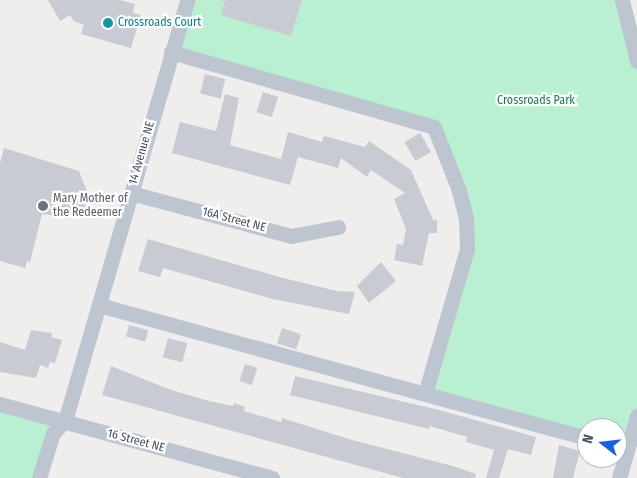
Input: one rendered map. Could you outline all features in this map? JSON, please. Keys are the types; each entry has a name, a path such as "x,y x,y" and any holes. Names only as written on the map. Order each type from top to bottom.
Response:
{"street":[{"name":"14 Avenue NE","path":"39,478 53,433 65,421 187,0"},
{"path":"622,0 637,62"},
{"path":"171,52 434,127 449,157 459,190 466,218 467,249 425,394"},
{"name":"16A Street NE","path":"131,193 291,236 338,227"},
{"path":"99,305 577,435"},
{"name":"16 Street NE","path":"0,404 272,478"},
{"path":"627,450 637,416"}],"green space":[{"name":"Crossroads Park","path":"187,0 622,0 637,61 637,416 627,449 627,418 577,418 577,435 425,394 467,249 434,127 171,52"},
{"path":"0,404 65,421 39,478 0,478"}],"building":[{"name":"Crossroads Court","path":"48,0 120,0 135,4 133,13 141,15 131,48 81,34 84,25 74,21 70,15 60,21"},
{"path":"225,0 302,0 291,36 221,15"},
{"path":"205,74 225,79 221,98 200,93"},
{"path":"263,92 278,97 272,117 257,112"},
{"path":"225,94 239,98 230,145 281,159 288,132 322,142 324,136 365,147 369,141 411,170 433,220 437,220 437,233 429,233 422,266 394,260 397,244 403,245 406,229 394,199 405,193 371,170 367,177 341,158 338,168 298,157 290,185 172,153 180,122 216,131"},
{"path":"420,133 431,152 415,161 404,142"},
{"name":"Mary Mother of the Redeemer","path":"4,148 79,171 88,194 88,202 83,209 68,217 42,214 30,262 27,261 25,268 0,261 0,163"},
{"path":"148,239 283,278 337,291 355,292 349,314 273,299 163,268 160,277 138,271"},
{"path":"381,262 396,281 369,303 357,286"},
{"path":"129,325 148,330 145,342 126,337"},
{"path":"282,328 301,334 296,349 277,343"},
{"path":"31,330 52,333 51,337 62,340 55,363 50,362 48,368 40,365 36,378 0,372 0,342 25,350"},
{"path":"168,338 187,343 182,362 163,357"},
{"path":"245,364 257,368 252,385 239,381"},
{"path":"111,366 171,390 233,406 234,403 245,407 244,411 281,422 282,418 352,440 453,466 476,474 475,478 403,478 102,395"},
{"path":"295,376 439,410 536,437 531,455 508,449 499,478 486,478 494,450 466,442 467,437 430,426 429,429 290,395"},
{"path":"559,445 577,450 577,463 573,478 553,478"}],"place":[{"name":"Crossroads Court","path":"108,23"},
{"name":"Mary Mother of the Redeemer","path":"43,206"}]}
